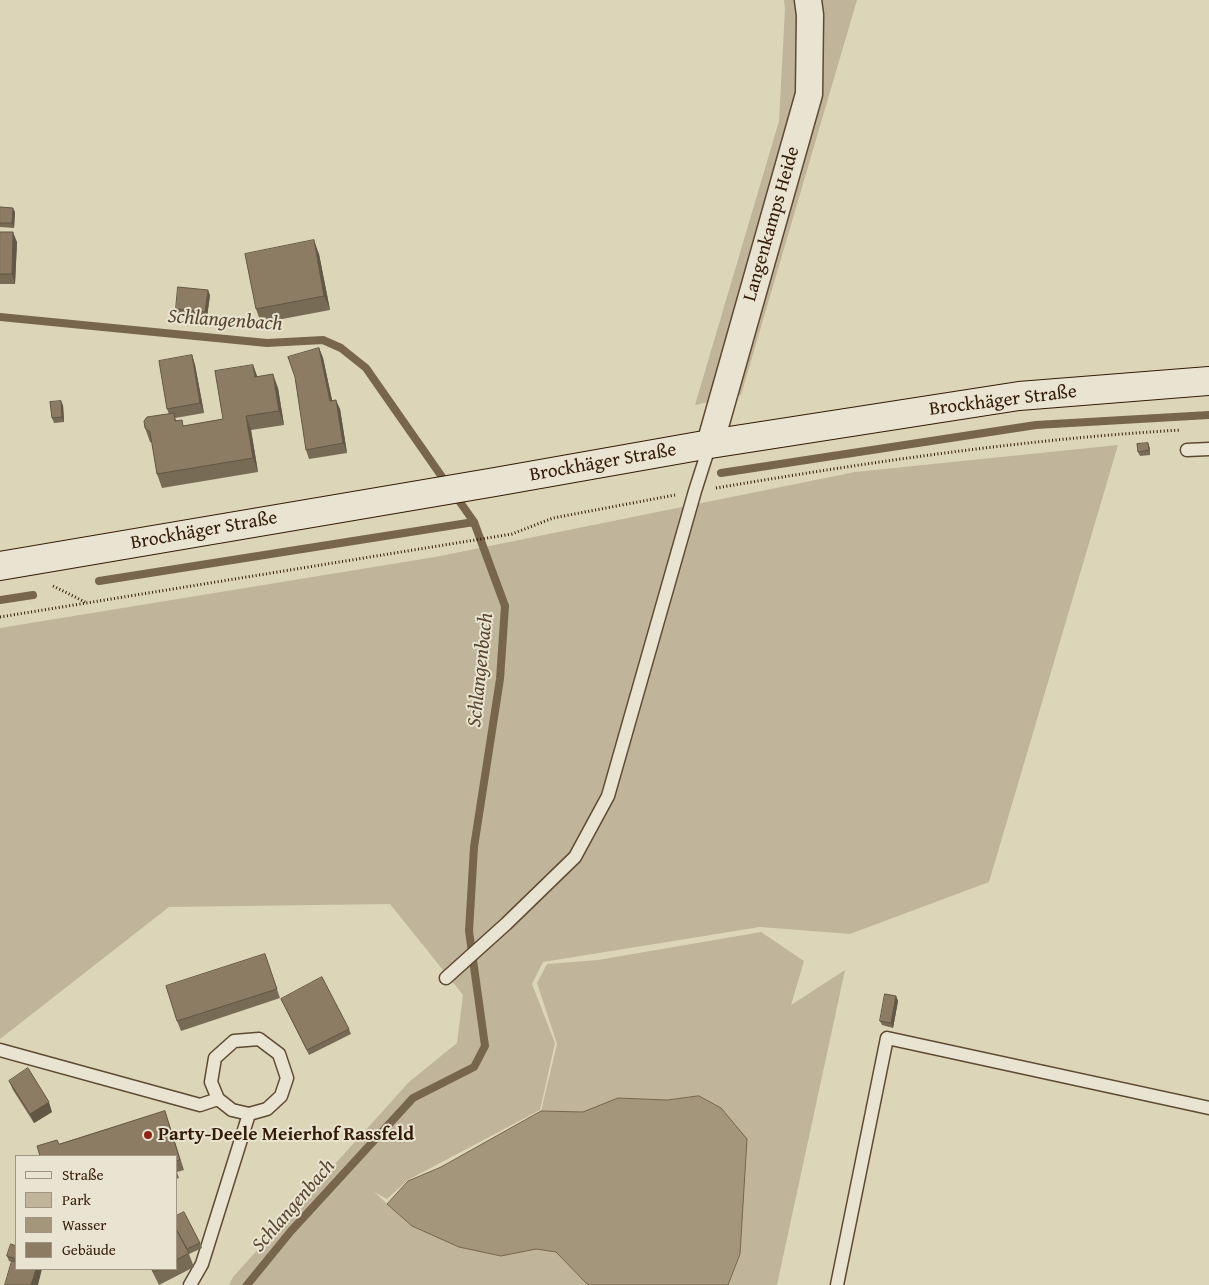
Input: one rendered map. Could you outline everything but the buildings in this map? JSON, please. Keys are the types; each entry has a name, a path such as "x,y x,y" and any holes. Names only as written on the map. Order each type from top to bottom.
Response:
{"main road":[{"name":"Brockhäger Straße","path":"0,566 710,444 1018,396 1209,381"}],"street":[{"name":"Langenkamps Heide","path":"710,444 809,94 810,15 808,0"}],"lane":[{"path":"446,978 506,924 575,857 608,796 710,444"},
{"path":"1187,450 1209,449"},
{"path":"836,1285 887,1038 1209,1108"},
{"path":"259,1039 280,1054 287,1078 281,1096 267,1109 249,1114 232,1110 218,1099 211,1082 216,1058 234,1041 259,1039"},
{"path":"0,1050 200,1105 218,1099"},
{"path":"190,1285 202,1264 249,1114"}],"path":[{"path":"0,617 512,534 552,518 695,491 856,464 1036,442 1189,430"}],"green space":[{"path":"784,0 857,0 741,395 695,405 779,121"},
{"path":"1118,445 989,882 850,934 760,927 543,962 532,984 555,1043 540,1110 408,1180 387,1199 374,1192 412,1226 501,1256 536,1249 556,1252 590,1285 229,1285 233,1277 409,1082 457,1043 463,995 390,904 169,907 0,1039 0,628 435,557 855,472"},
{"path":"761,932 804,961 791,1005 845,970 777,1285 728,1285 740,1254 699,1096 667,1100 618,1098 583,1113 541,1111 557,1044 537,983 547,964 598,960"}],"water":[{"path":"699,1096 721,1108 747,1139 740,1254 728,1285 590,1285 556,1252 536,1249 501,1256 459,1247 412,1226 387,1204 408,1181 441,1167 541,1111 583,1112 618,1098 667,1100"}],"waterway":[{"name":"Schlangenbach","path":"0,317 267,343 323,340 341,348 366,368 447,484"},
{"path":"721,473 1036,425 1209,415"},
{"name":"Schlangenbach","path":"247,1285 291,1231 413,1098 474,1067 485,1046 469,931 474,847 500,679 505,606 474,522 455,495"},
{"path":"99,581 474,522"},
{"path":"0,600 33,595"}],"place":[{"name":"Party-Deele Meierhof Rassfeld","path":"148,1135"}]}
